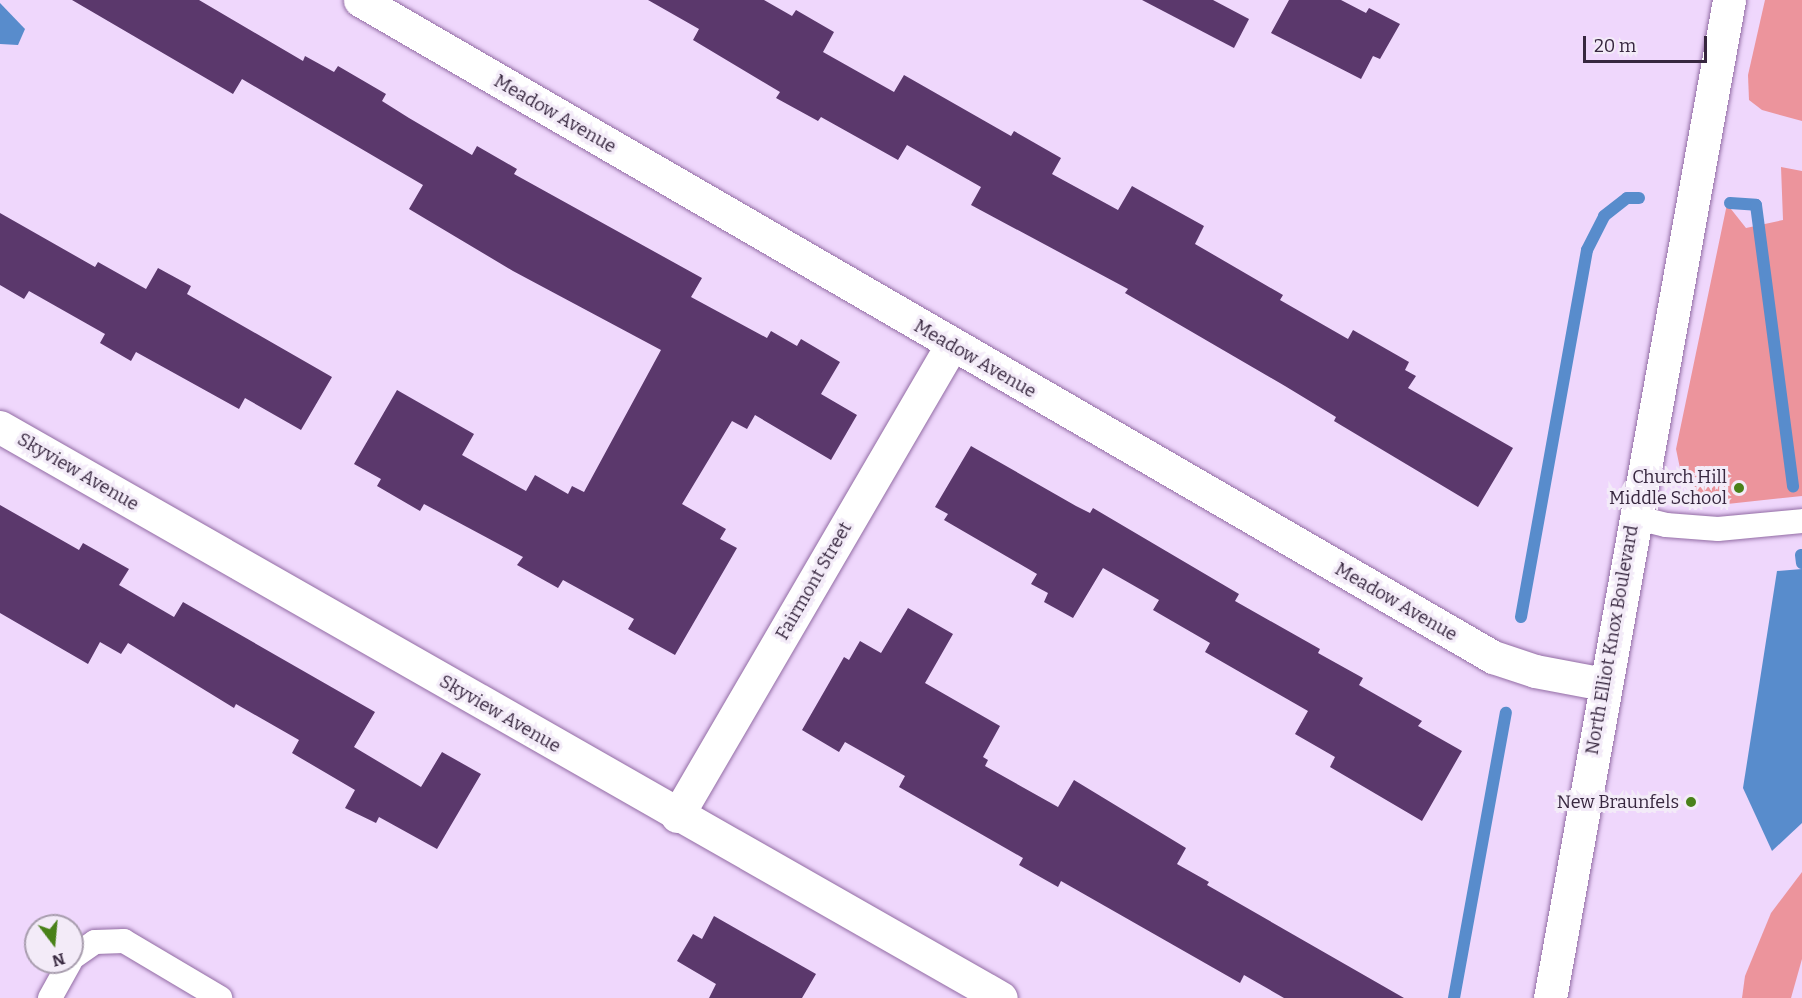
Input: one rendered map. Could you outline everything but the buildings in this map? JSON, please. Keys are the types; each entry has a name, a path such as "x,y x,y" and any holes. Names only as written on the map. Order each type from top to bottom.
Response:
{"street":[{"name":"Meadow Avenue","path":"360,0 951,345 1493,657 1535,671 1604,684"},
{"name":"North Elliot Knox Boulevard","path":"1550,998 1604,684 1729,0"},
{"name":"Fairmont Street","path":"677,816 951,345"},
{"name":"Skyview Avenue","path":"0,427 677,816 1001,998"}],"lane":[{"path":"1635,517 1666,525 1718,529 1802,521"},
{"path":"84,950 95,942 124,941 220,998"},
{"path":"50,998 63,974"}],"shaded area":[{"path":"1765,0 1802,0 1802,121 1762,110 1749,100 1748,75"},
{"path":"1781,167 1802,171 1802,496 1718,505 1697,495 1682,478 1676,449 1727,204 1746,228 1783,220"},
{"path":"1802,872 1802,959 1791,998 1742,998 1745,976 1771,913"}],"water":[{"path":"0,3 25,29 18,45 0,44"},
{"path":"1802,569 1802,823 1772,851 1743,788 1777,571"}],"waterway":[{"path":"1521,617 1587,250 1604,216 1627,198 1639,198"},
{"path":"1730,203 1756,205 1793,487"},
{"path":"1801,555 1802,563"},
{"path":"1454,998 1506,713"}],"place":[{"name":"Church Hill Middle School","path":"1739,488"},
{"name":"New Braunfels","path":"1691,802"}]}
